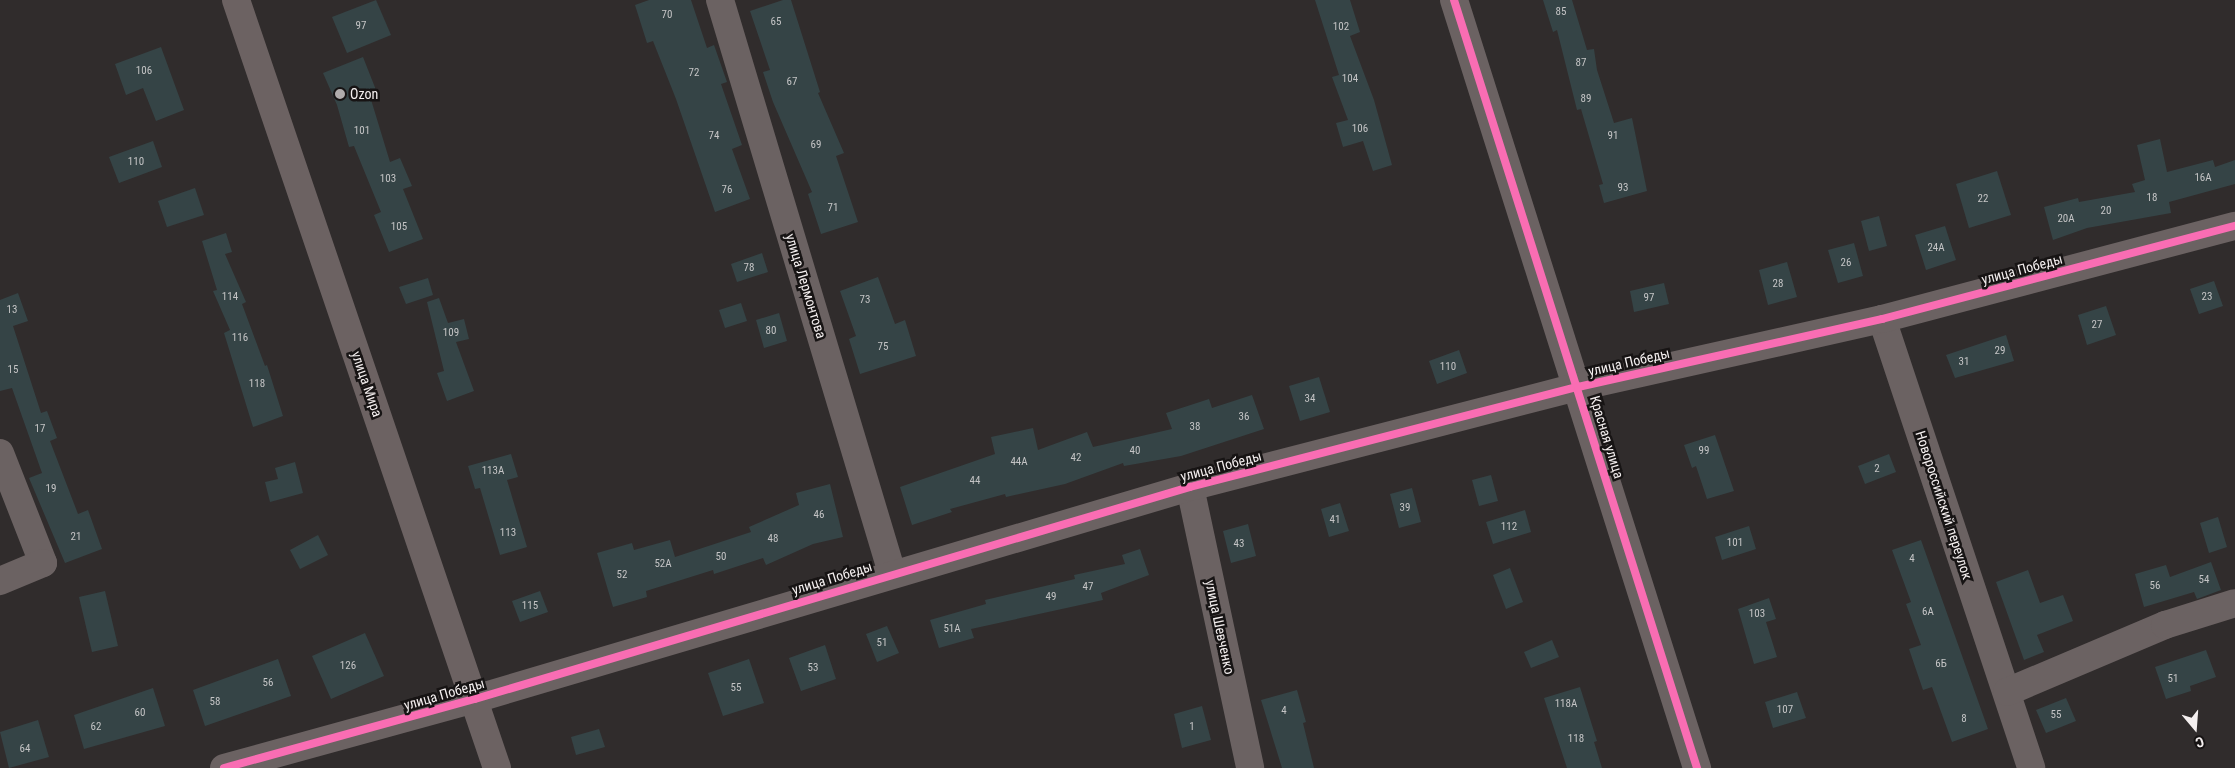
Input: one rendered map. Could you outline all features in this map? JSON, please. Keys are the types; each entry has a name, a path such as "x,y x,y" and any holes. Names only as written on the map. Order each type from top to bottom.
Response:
{"main road":[{"name":"улица Мира","path":"236,0 498,768"}],"street":[{"name":"улица Лермонтова","path":"720,0 892,573"},
{"name":"Красная улица","path":"1454,0 1578,386 1697,768"},
{"name":"улица Победы","path":"224,768 475,699 892,573 1190,487 1578,386 1882,319 2235,226"},
{"name":"Новороссийский переулок","path":"1882,319 2031,768"},
{"path":"0,453 43,563 0,581"},
{"name":"улица Шевченко","path":"1190,487 1250,768"},
{"path":"2007,692 2165,626 2235,603"}],"building":[{"path":"376,0 391,35 347,53 332,17"},
{"path":"649,0 691,0 707,48 714,45 727,82 721,84 742,145 732,149 750,199 715,212 676,99 653,41 647,43 635,5"},
{"path":"783,0 791,0 820,92 818,93 844,153 836,156 858,222 821,234 808,194 812,192 773,102 763,72 770,70 750,11"},
{"path":"1315,0 1350,0 1360,32 1350,36 1374,100 1392,165 1373,171 1363,141 1343,147 1336,123 1348,120 1332,77 1339,75"},
{"path":"1543,0 1572,0 1587,50 1594,49 1597,70 1614,123 1632,118 1647,191 1604,203 1599,185 1603,184 1581,109 1577,110 1557,30 1553,32"},
{"path":"161,47 184,110 156,121 143,88 126,95 115,64"},
{"path":"363,57 376,90 369,93 390,162 400,158 412,186 403,189 423,239 389,252 374,215 381,212 354,146 349,147 337,105 323,73"},
{"path":"2160,139 2167,172 2213,160 2215,167 2235,160 2235,184 2169,202 2171,213 2087,228 2053,240 2044,207 2078,198 2079,202 2135,192 2132,184 2145,180 2137,145"},
{"path":"153,141 162,167 119,183 109,157"},
{"path":"1997,171 2011,215 1969,228 1956,184"},
{"path":"195,188 204,215 167,227 158,201"},
{"path":"1879,216 1887,246 1869,251 1861,221"},
{"path":"1945,226 1956,260 1926,270 1915,235"},
{"path":"226,233 232,252 225,254 246,302 242,304 265,366 267,365 283,416 253,427 224,333 230,330 213,291 217,290 202,241"},
{"path":"1854,243 1863,276 1838,283 1828,250"},
{"path":"762,253 768,272 737,282 731,264"},
{"path":"1787,262 1797,297 1768,305 1759,270"},
{"path":"878,277 895,324 905,320 916,356 860,374 849,339 856,336 840,291"},
{"path":"428,278 433,295 406,304 399,287"},
{"path":"2214,281 2223,306 2199,314 2190,289"},
{"path":"1664,283 1669,304 1634,312 1630,291"},
{"path":"18,293 28,321 13,326 41,413 47,411 57,438 50,441 78,514 88,510 102,549 65,563 29,478 42,473 12,388 0,391 0,300"},
{"path":"439,298 448,323 464,319 469,339 456,342 474,391 447,401 437,373 444,371 427,302"},
{"path":"741,303 747,321 725,328 719,310"},
{"path":"2106,306 2116,335 2087,345 2078,315"},
{"path":"779,313 787,341 764,348 756,320"},
{"path":"2006,335 2014,361 1955,378 1946,355"},
{"path":"1459,350 1467,373 1437,384 1429,361"},
{"path":"1319,377 1330,412 1300,421 1289,386"},
{"path":"1252,395 1264,429 1181,456 1124,466 1123,463 1065,484 1006,497 1005,494 950,509 952,512 912,525 900,487 995,454 991,437 1033,428 1038,450 1087,432 1093,447 1172,429 1166,413 1209,399 1212,408"},
{"path":"1715,435 1734,491 1707,499 1696,466 1692,468 1684,445"},
{"path":"511,454 518,477 507,480 527,547 500,555 480,488 475,489 468,466"},
{"path":"1889,454 1896,472 1865,484 1858,466"},
{"path":"295,462 303,493 270,502 265,482 278,479 275,468"},
{"path":"1491,475 1498,501 1479,506 1472,480"},
{"path":"830,484 843,537 813,544 766,565 763,558 714,574 713,570 646,591 647,597 613,607 597,553 632,543 634,550 670,540 675,557 751,532 749,527 799,505 796,493"},
{"path":"1412,488 1421,522 1399,528 1390,494"},
{"path":"1340,503 1349,531 1329,537 1321,509"},
{"path":"1525,510 1531,532 1493,544 1486,522"},
{"path":"2218,517 2227,547 2209,553 2200,523"},
{"path":"1248,524 1256,556 1231,563 1223,531"},
{"path":"1749,526 1756,549 1722,560 1715,537"},
{"path":"318,535 328,555 300,569 290,550"},
{"path":"1921,540 1988,729 1952,742 1932,687 1923,690 1909,649 1921,645 1906,604 1911,602 1892,550"},
{"path":"1140,549 1149,575 1101,593 1103,600 971,629 974,638 939,648 930,620 986,604 985,600 1075,579 1074,575 1125,564 1122,555"},
{"path":"2211,562 2221,590 2197,599 2194,592 2144,607 2135,574 2166,565 2170,577"},
{"path":"1510,568 1523,602 1506,609 1493,575"},
{"path":"2028,570 2040,603 2063,595 2073,621 2037,635 2044,652 2024,660 1996,582"},
{"path":"105,591 118,646 92,652 79,597"},
{"path":"540,591 548,612 520,622 512,601"},
{"path":"1769,598 1776,619 1766,622 1777,657 1754,664 1738,609"},
{"path":"887,626 899,653 877,662 866,634"},
{"path":"365,633 384,676 331,699 312,656"},
{"path":"1552,640 1559,657 1531,668 1524,652"},
{"path":"825,645 836,679 801,691 789,658"},
{"path":"2206,650 2216,677 2190,686 2191,691 2166,699 2155,667"},
{"path":"278,659 291,696 205,726 193,690"},
{"path":"749,659 764,703 723,716 708,673"},
{"path":"1580,687 1597,741 1594,742 1602,768 1567,768 1544,698"},
{"path":"153,688 165,726 84,749 74,715"},
{"path":"1297,690 1306,722 1303,723 1314,768 1282,768 1261,700"},
{"path":"1797,692 1806,718 1773,728 1765,702"},
{"path":"2066,698 2076,721 2046,733 2036,710"},
{"path":"1202,706 1211,740 1182,748 1174,714"},
{"path":"38,720 49,757 9,768 0,732"},
{"path":"599,729 605,747 576,755 571,737"}],"cycle path":[{"path":"1454,0 1697,768"},
{"path":"224,768 475,699 1190,487 1578,387 1882,319 2235,226"}],"place":[{"name":"Ozon","path":"340,94"}]}
